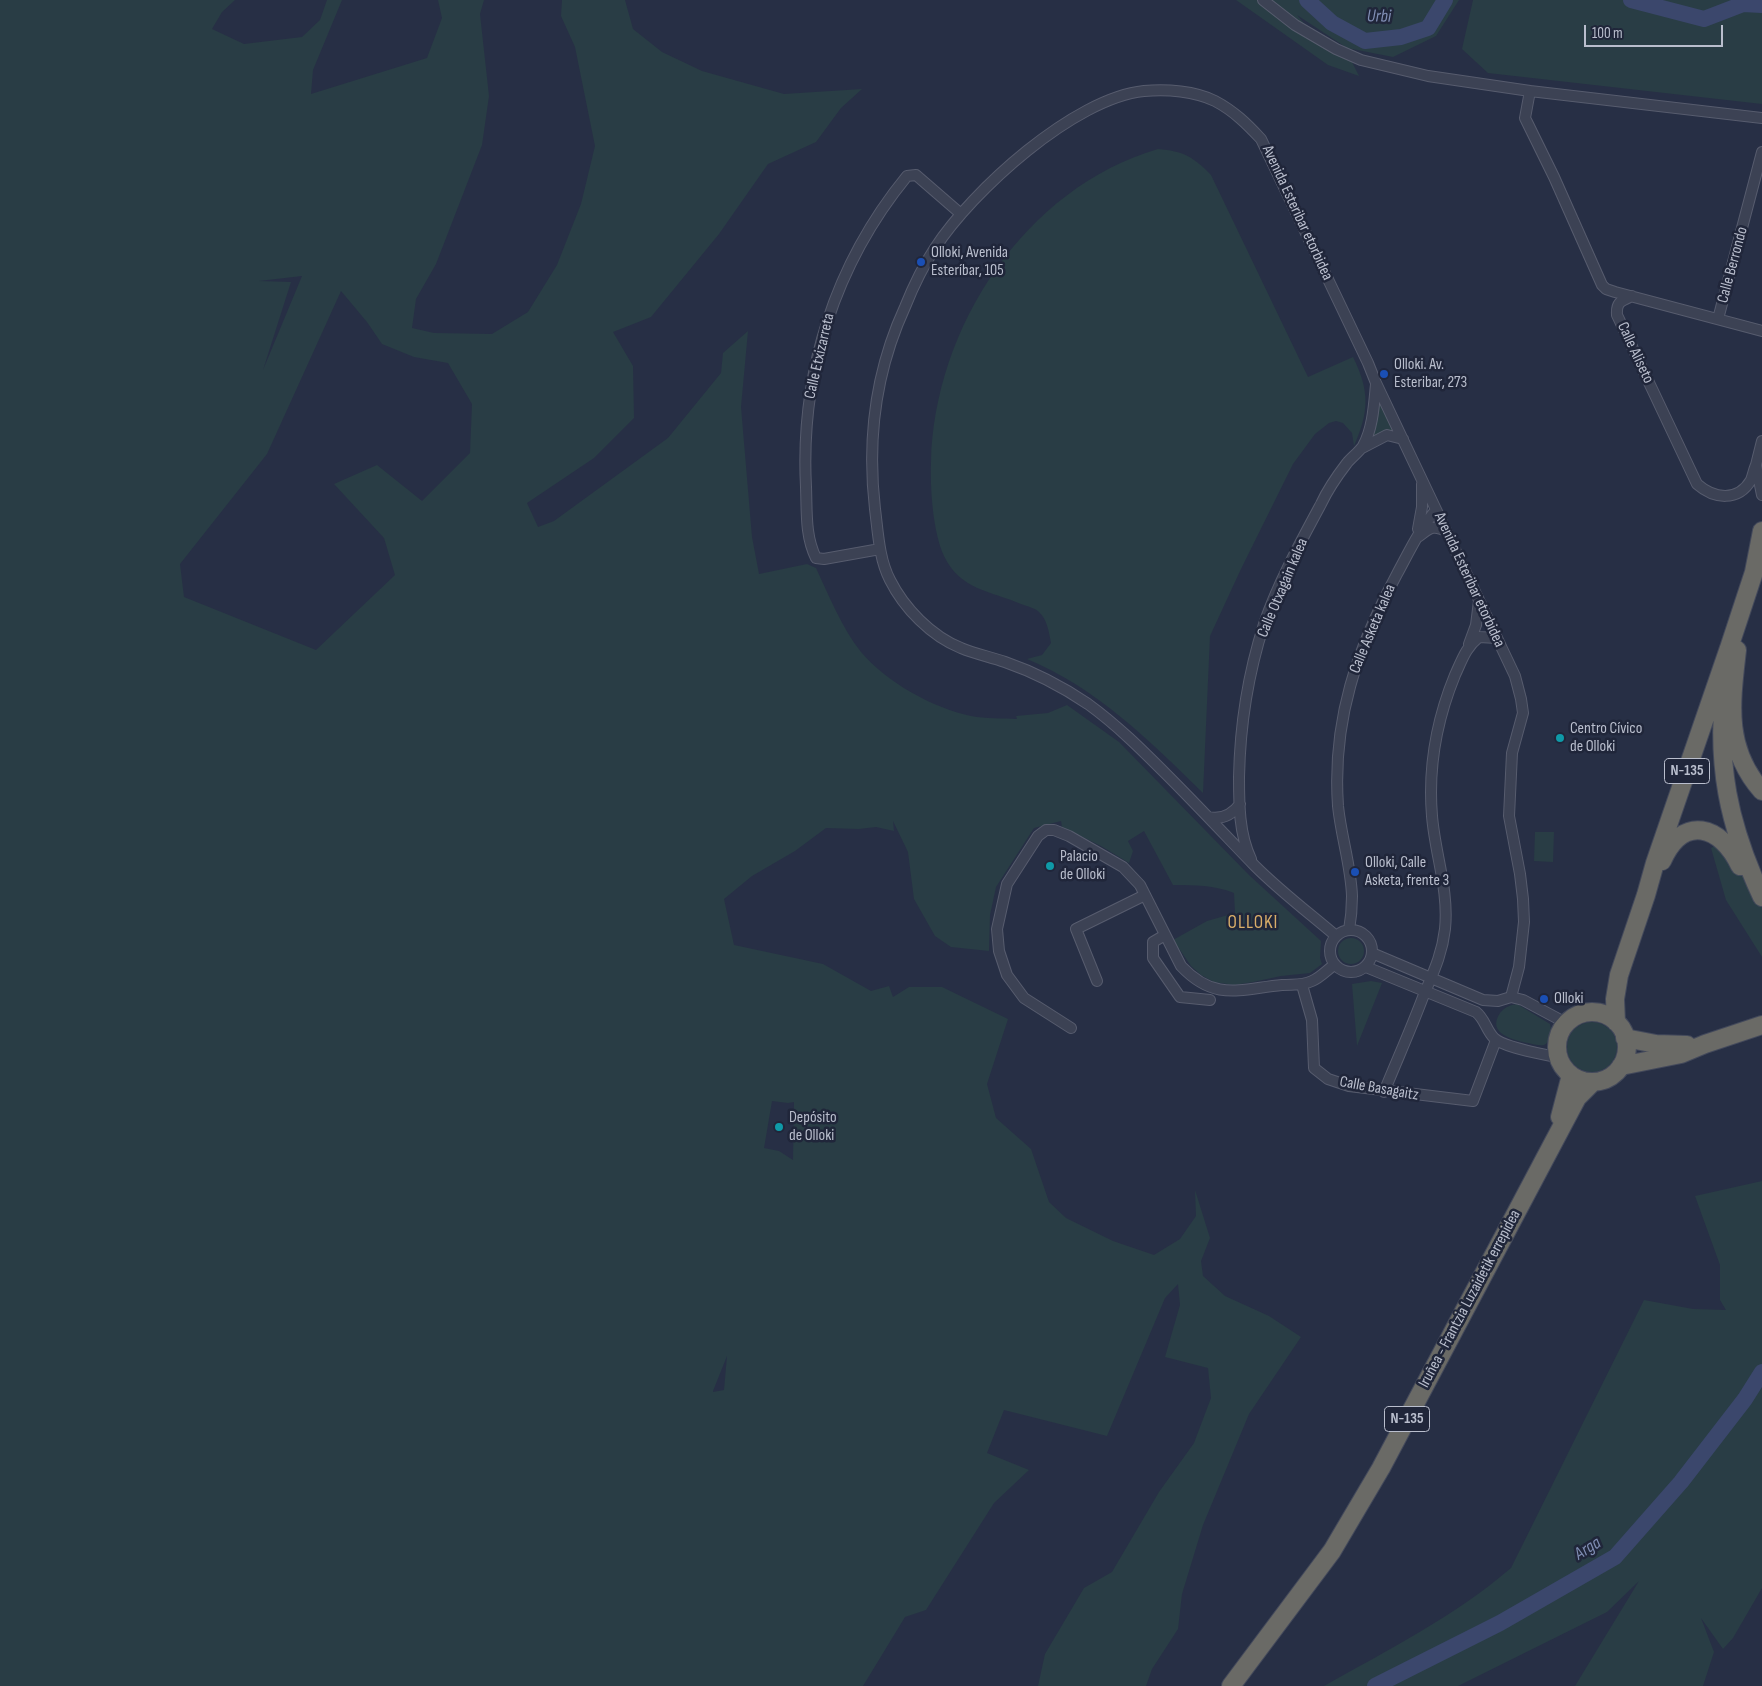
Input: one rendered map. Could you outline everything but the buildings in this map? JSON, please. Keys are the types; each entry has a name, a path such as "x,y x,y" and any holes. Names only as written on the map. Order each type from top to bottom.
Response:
{"highway":[{"path":"1762,531 1754,572 1724,690 1721,743 1732,819 1744,855 1762,897"},
{"path":"1762,580 1733,649 1731,699 1737,747 1751,778 1762,791"},
{"name":"N-135","path":"1625,1038 1616,1022 1619,975 1655,863 1733,649"},
{"path":"1646,895 1667,850 1680,837 1694,831 1707,830 1724,841 1736,857 1750,889 1762,903"},
{"path":"1762,867 1762,874"},
{"name":"N-135","path":"1594,1012 1619,975"},
{"path":"1593,1082 1581,1080 1571,1075 1564,1067 1557,1049 1561,1031 1566,1023 1584,1013 1594,1012 1602,1014 1616,1022"},
{"path":"1705,1044 1656,1044 1625,1038 1627,1047 1621,1066 1681,1054 1762,1025"},
{"name":"N-135","path":"1557,1135 1577,1098 1593,1082 1609,1077 1621,1066"},
{"name":"N-135","path":"1557,1135 1571,1075"},
{"name":"Iruñea - Frantzia Luzaidetik errepidea","path":"1231,1686 1332,1551 1351,1519 1408,1416 1557,1135"}],"street":[{"path":"1263,0 1318,40 1361,60 1428,76 1530,91 1762,118"},
{"name":"Avenida Esteribar etorbidea","path":"1336,936 1253,864 1131,738 1088,704 1033,673 959,647 921,622 902,600 888,578 880,549 872,481 872,447 876,404 883,371 903,310 918,277 935,248 960,214 998,175 1057,129 1085,112 1142,91 1184,92 1214,100 1239,116 1261,139 1515,676 1523,713 1512,754 1509,816 1520,874 1524,922 1519,967 1512,997"},
{"name":"Calle Aliseto","path":"1530,91 1525,118 1554,177 1599,281 1606,289 1632,296"},
{"name":"Calle Berrondo","path":"1718,319 1762,152"},
{"name":"Calle Etxizarreta","path":"880,549 824,559 816,558 810,545 804,465 807,416 812,379 837,294 872,223 907,176 916,175 960,214"},
{"name":"Calle Aliseto","path":"1632,296 1620,301 1617,307 1618,315 1697,484 1706,492 1717,496 1735,494 1745,488 1752,479 1756,464"},
{"name":"Calle Berrondo","path":"1632,296 1762,331"},
{"name":"Calle Otxagain kalea","path":"1362,448 1372,419 1376,383"},
{"name":"Calle Otxagain kalea","path":"1253,864 1247,852 1242,828 1240,751 1244,702 1265,623 1288,570 1336,476 1355,453 1362,448 1388,435 1404,439"},
{"path":"1762,441 1756,464 1762,495"},
{"name":"Calle Asketa kalea","path":"1415,540 1422,507 1422,480"},
{"name":"Calle Asketa kalea","path":"1349,930 1352,895 1341,831 1338,796 1338,768 1343,717 1353,674 1365,641 1415,540 1424,524 1436,510"},
{"path":"1415,540 1430,528 1438,527 1446,531"},
{"path":"1384,1092 1440,959 1445,928 1445,899 1432,816 1432,774 1438,725 1449,690 1476,625 1479,601"},
{"path":"1469,645 1479,637 1497,638"},
{"path":"1208,817 1217,819 1225,817 1236,810 1240,804"},
{"path":"1071,1028 1024,998 1007,974 999,951 997,929 1007,884 1038,836 1046,830 1054,830 1070,836 1123,867 1140,885 1181,966 1203,984 1224,991 1239,992 1282,985 1302,985 1315,980 1334,965"},
{"path":"1097,981 1076,929 1145,895"},
{"path":"1349,930 1357,931 1369,939 1372,953 1366,966 1353,973 1346,972 1334,965 1329,953 1336,936 1349,930"},
{"path":"1165,935 1153,942 1153,958 1180,997 1210,1000"},
{"path":"1372,953 1483,1000 1498,1002"},
{"path":"1366,966 1476,1012 1496,1040 1508,1045 1559,1058"},
{"name":"Calle Basagaitz","path":"1302,985 1312,1020 1314,1068 1328,1079 1349,1086 1384,1092 1473,1101 1496,1040"},
{"path":"1486,1024 1490,1009 1498,1002 1512,997 1523,1000 1566,1023"}],"shaded area":[{"path":"0,0 235,0 222,12 212,29 244,44 302,37 320,20 327,0 342,0 313,70 311,94 427,58 442,18 438,0 484,0 480,14 489,96 482,145 436,264 416,299 412,328 434,333 492,334 528,312 557,265 581,204 595,146 575,47 561,16 562,0 625,0 633,29 662,52 702,71 784,94 862,89 841,108 816,142 768,164 719,234 651,317 613,332 633,366 634,418 594,458 527,503 538,527 554,521 668,438 721,373 723,353 748,331 741,407 752,537 759,574 807,564 816,568 842,622 861,652 883,674 911,692 941,707 977,717 1017,719 1016,716 1048,713 1067,705 1119,742 1249,875 1321,941 1320,958 1322,964 1310,973 1281,976 1234,985 1214,982 1201,975 1191,966 1173,940 1207,921 1235,913 1234,893 1197,885 1173,885 1144,831 1128,841 1133,851 1129,863 1101,846 1062,827 1061,821 1034,828 996,887 990,915 989,951 951,947 935,936 914,899 908,852 893,821 894,831 876,827 859,829 826,828 795,851 752,876 724,899 734,945 823,964 871,991 889,986 893,997 909,987 942,987 1008,1019 987,1084 996,1118 1031,1149 1049,1202 1066,1218 1113,1241 1154,1255 1180,1239 1196,1216 1195,1190 1210,1238 1201,1261 1203,1276 1225,1296 1269,1316 1301,1337 1249,1414 1203,1525 1182,1594 1178,1629 1152,1669 1146,1686 1038,1686 1045,1654 1084,1588 1112,1572 1159,1492 1194,1443 1211,1398 1208,1368 1165,1357 1180,1305 1178,1284 1165,1298 1107,1436 1004,1410 987,1453 1029,1470 994,1503 926,1610 905,1617 863,1686 0,1686","holes":["302,276 263,370 291,282 259,281","341,291 367,322 382,344 414,357 448,363 472,404 470,453 422,501 377,465 334,484 384,538 395,575 316,650 184,597 180,564 267,454","772,1101 794,1102 793,1160 779,1151 764,1148","727,1356 724,1390 713,1392"]},
{"path":"1236,0 1459,0 1436,36 1393,57 1347,48 1297,15 1318,40 1348,54 1359,76 1328,65"},
{"path":"1473,0 1762,0 1762,104 1488,73 1462,49"},
{"path":"1158,149 1174,151 1188,156 1211,175 1308,377 1353,357 1359,369 1366,402 1363,423 1354,446 1352,433 1343,423 1336,421 1329,423 1315,434 1293,464 1210,636 1203,793 1142,735 1099,700 1077,685 1027,659 1042,655 1051,643 1044,618 1035,609 967,583 951,567 944,556 937,535 931,485 931,463 936,412 949,362 969,314 996,270 1029,230 1067,195 1110,168"},
{"path":"1379,399 1395,431 1373,437 1372,435"},
{"path":"1535,832 1554,832 1553,862 1534,861"},
{"path":"1724,841 1762,903 1762,957 1726,900 1711,848"},
{"path":"1351,938 1360,942 1364,951 1360,960 1351,964 1342,960 1338,951 1342,942"},
{"path":"1371,981 1382,983 1357,1046 1352,984"},
{"path":"1517,1004 1550,1024 1550,1036 1546,1044 1538,1045 1516,1040 1509,1038 1499,1031 1496,1026 1500,1013 1504,1009"},
{"path":"1587,1022 1597,1022 1610,1029 1617,1042 1617,1052 1610,1065 1597,1072 1587,1072 1578,1068 1571,1061 1567,1052 1567,1042 1571,1033 1578,1026"},
{"path":"1762,1181 1762,1588 1733,1638 1723,1649 1701,1618 1714,1652 1703,1686 1575,1686 1639,1581 1607,1612 1458,1686 1324,1686 1397,1646 1444,1617 1511,1568 1644,1300 1693,1309 1726,1310 1720,1300 1720,1265 1695,1196"}],"waterway":[{"name":"Urbi","path":"1307,0 1332,23 1365,41 1401,37 1428,28 1445,0"},
{"name":"Urbi","path":"1631,0 1704,19 1743,4 1762,5"},
{"name":"Arga","path":"1375,1686 1500,1623 1615,1557 1681,1482 1745,1399 1762,1372"}],"place":[{"name":"Olloki, Avenida Esteríbar, 105","path":"921,262"},
{"name":"Olloki. Av. Esteribar, 273","path":"1384,374"},
{"name":"Centro Cívico de Olloki","path":"1560,738"},
{"name":"Palacio de Olloki","path":"1050,866"},
{"name":"Olloki, Calle Asketa, frente 3","path":"1355,872"},
{"name":"Olloki","path":"1544,999"},
{"name":"Depósito de Olloki","path":"779,1127"}],"district":[{"name":"OLLOKI","path":"1253,923"}]}
